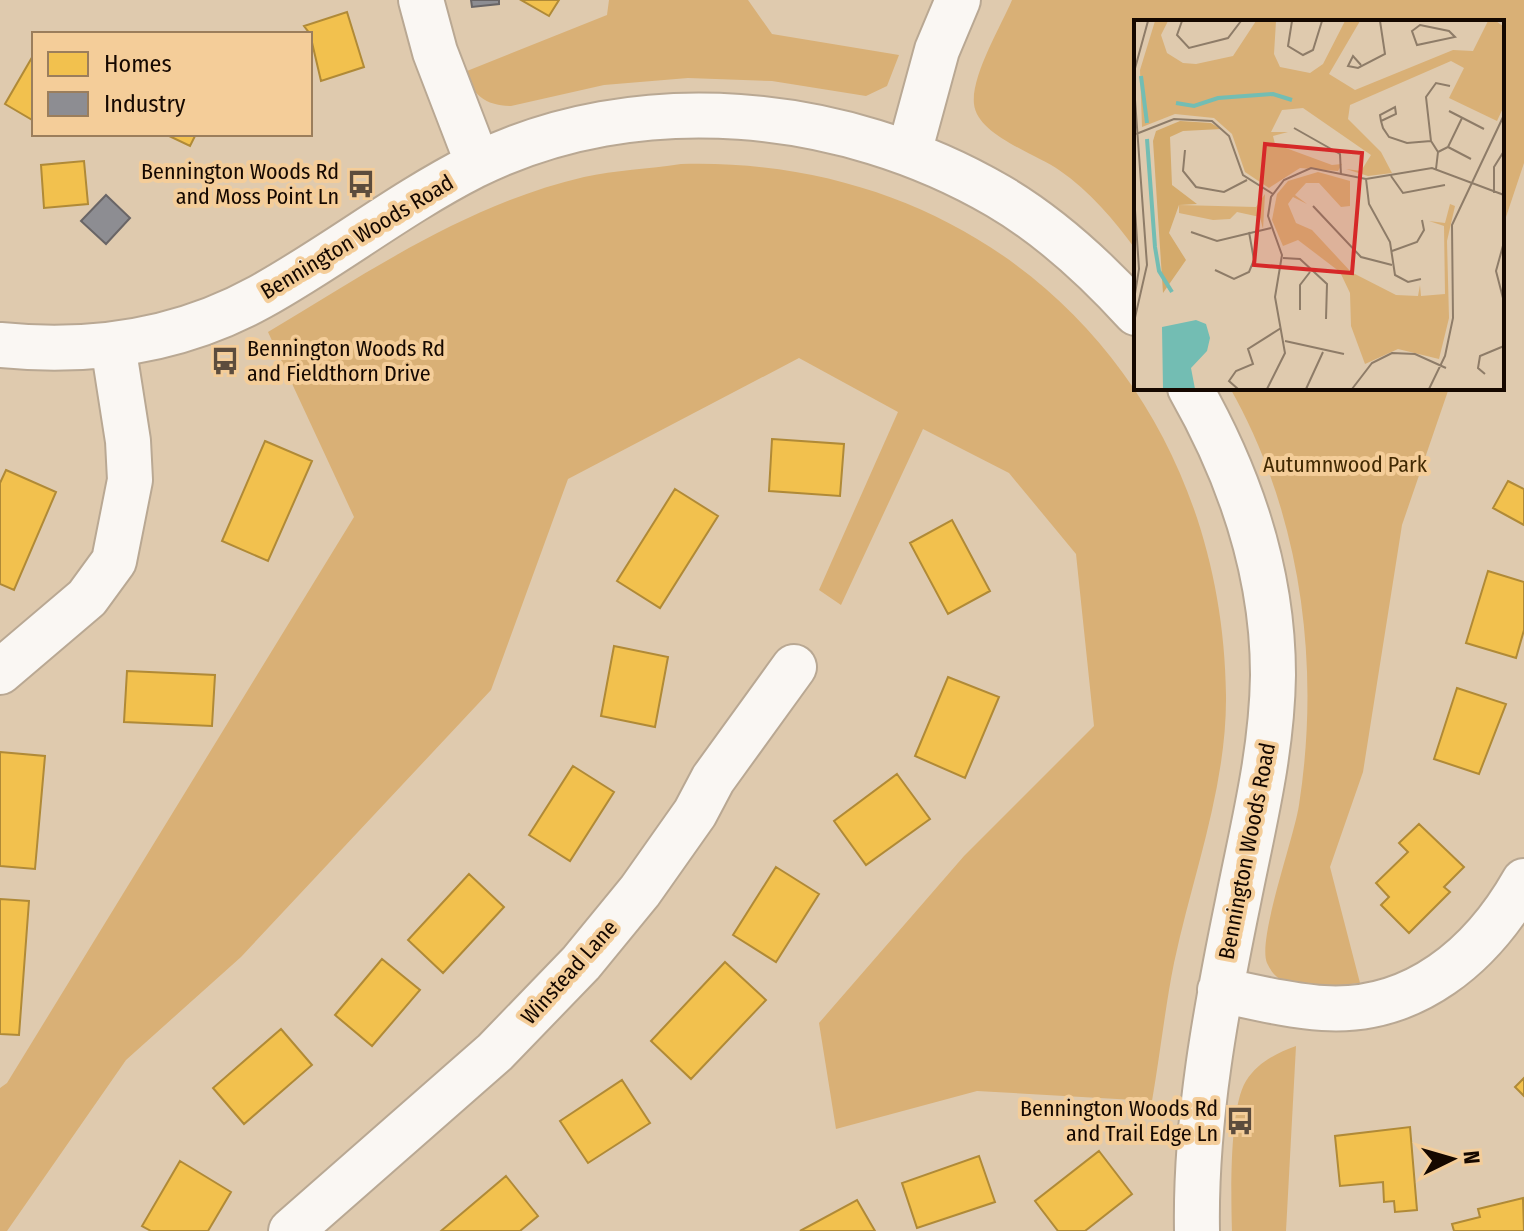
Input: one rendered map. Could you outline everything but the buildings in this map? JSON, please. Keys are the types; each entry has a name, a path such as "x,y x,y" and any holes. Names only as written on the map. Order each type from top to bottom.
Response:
{"street":[{"path":"421,0 435,52 478,164"},
{"path":"909,153 937,50 958,0"},
{"name":"Bennington Woods Road","path":"0,345 82,350 156,337 208,321 259,298 417,196 478,164 557,136 623,122 695,116 763,119 818,128 909,153 998,197 1048,230 1097,271 1134,311"},
{"path":"0,672 87,598 114,561 130,480 128,441 113,345"},
{"name":"Bennington Woods Road","path":"1191,390 1212,426 1237,484 1256,546 1269,609 1273,674 1270,732 1258,815 1220,990 1205,1092 1197,1231"},
{"name":"Winstead Lane","path":"291,1231 495,1052 581,963 640,891 695,813 713,779 794,667"},
{"path":"1220,990 1323,1008 1370,1007 1408,995 1445,974 1477,948 1506,914 1524,881"}],"green space":[{"path":"609,0 748,0 772,34 899,55 887,86 866,96 772,81 688,78 604,85 511,106 494,104 481,97 462,73 607,15"},
{"path":"1012,0 1524,0 1524,163 1504,223 1504,20 1134,20 1134,247 1081,187 985,125 974,104 974,93 988,51"},
{"path":"681,164 794,172 897,200 989,247 1069,310 1134,389 1183,480 1214,583 1226,695 1225,729 1215,796 1174,963 1152,1101 977,1091 836,1129 819,1023 964,856 1094,726 1076,554 1009,473 923,429 841,605 819,590 898,412 799,358 568,479 491,690 241,957 126,1060 7,1231 0,1231 0,1088 7,1083 354,517 268,332 381,264 459,222 541,189 608,173"},
{"name":"Autumnwood Park","path":"1231,390 1448,390 1402,525 1363,772 1330,867 1360,983 1308,988 1295,986 1274,974 1267,963 1265,951 1271,912 1299,805 1305,752 1306,644 1289,538 1274,486"},
{"path":"1296,1046 1286,1231 1232,1231 1232,1153 1240,1094 1246,1081 1262,1063"}],"place":[{"name":"Bennington Woods Rd and Moss Point Ln","path":"361,184"},
{"name":"Bennington Woods Rd and Fieldthorn Drive","path":"225,361"},
{"name":"Bennington Woods Rd and Trail Edge Ln","path":"1240,1121"}]}
